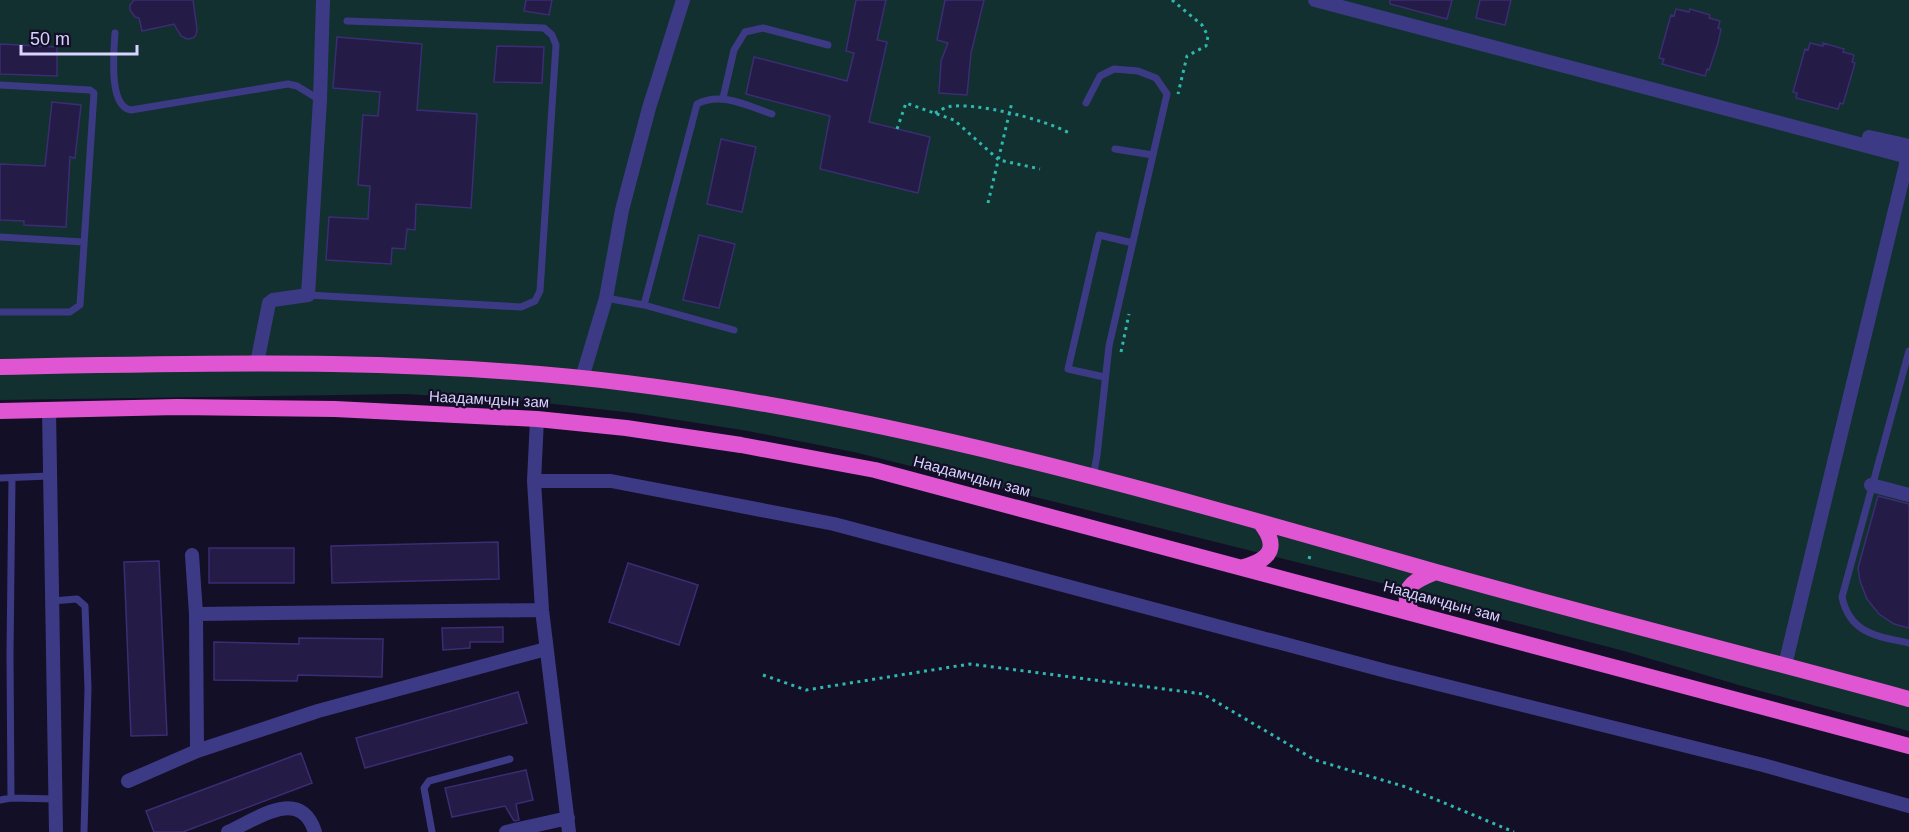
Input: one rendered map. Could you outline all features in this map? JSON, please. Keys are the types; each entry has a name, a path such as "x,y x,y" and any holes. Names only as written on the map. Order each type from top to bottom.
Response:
{"highway":[{"name":"Наадамчдын зам","path":"0,367 341,363 518,372 582,378 752,401 883,426 1093,478 1909,699"},
{"name":"Наадамчдын зам","path":"0,411 177,407 312,409 537,419 626,428 741,445 875,470 1411,611 1909,746"},
{"path":"1244,567 1256,563 1269,553 1272,544 1270,537 1260,522"},
{"path":"1411,611 1407,603 1408,589 1418,579 1436,572"}],"street":[{"path":"257,363 269,303 273,300 308,296 320,100 323,0"},
{"path":"582,378 606,298 622,210 648,108 683,0"},
{"path":"1315,0 1834,136 1909,152 1785,665"},
{"path":"49,410 56,832"},
{"path":"506,832 569,825 542,610 534,481 537,419"},
{"path":"534,481 611,481 834,524 1386,671 1763,765 1909,806"},
{"path":"1871,485 1909,495"},
{"path":"192,555 196,614 197,751"},
{"path":"196,614 542,610"},
{"path":"128,781 197,751 318,711 546,649"},
{"path":"228,832 280,809 292,807 304,812 315,832"}],"lane":[{"path":"308,296 521,307 535,301 540,291 556,45 552,35 544,28 347,21"},
{"path":"723,98 734,50 746,32 764,28 828,45"},
{"path":"115,33 116,87 121,105 125,110 288,84 297,86 320,100"},
{"path":"1086,103 1100,76 1114,69 1138,71 1156,78 1167,94 1108,346 1093,478"},
{"path":"0,86 90,90 94,93 80,305 70,312 0,312"},
{"path":"644,305 697,104 705,100 723,98 772,114"},
{"path":"1115,148 1153,155"},
{"path":"1104,376 1068,369 1099,235 1132,243"},
{"path":"0,237 83,242"},
{"path":"606,298 644,305 734,330"},
{"path":"1909,351 1842,597 1851,618 1867,632 1909,643"},
{"path":"0,478 49,476"},
{"path":"11,798 12,478"},
{"path":"52,602 77,599 85,606 88,688 84,832"},
{"path":"432,832 424,788 429,781 510,759"},
{"path":"0,800 56,798"}],"path":[{"path":"1172,0 1202,25 1208,36 1206,46 1186,56 1176,101"},
{"path":"987,203 1012,102"},
{"path":"897,129 906,103 954,120 999,160 1040,169"},
{"path":"935,113 950,106 1009,112 1056,126 1069,133"},
{"path":"1118,363 1131,306"},
{"path":"1309,559 1311,550"},
{"path":"763,675 806,690 970,664 1203,694 1315,760 1406,787 1514,832"}],"green space":[{"path":"0,0 1909,0 1909,731 1742,686 1624,651 1416,597 1413,591 854,452 748,431 634,413 527,401 405,394 0,400"}],"building":[{"path":"134,0 193,0 196,35 187,39 181,36 174,24 142,31 139,18 135,17 130,10 130,5"},
{"path":"526,0 552,0 549,15 524,11"},
{"path":"856,0 886,0 877,40 887,42 869,122 930,137 918,193 820,169 830,116 746,94 754,57 847,81 854,53 846,51"},
{"path":"945,0 984,0 971,53 967,95 939,93 941,61 948,43 937,40"},
{"path":"1390,0 1452,0 1447,19 1390,4"},
{"path":"1480,0 1511,0 1505,25 1476,18"},
{"path":"1676,9 1689,12 1690,9 1710,15 1709,18 1720,21 1718,43 1705,76 1662,64 1664,59 1659,58 1671,15 1674,16"},
{"path":"337,37 422,44 417,110 477,114 471,208 416,204 415,230 407,229 405,249 392,248 391,264 326,260 329,217 368,219 370,186 358,185 363,115 378,116 380,92 333,88"},
{"path":"1810,43 1823,46 1823,43 1844,49 1843,52 1854,55 1852,62 1855,63 1843,104 1840,103 1838,109 1796,98 1797,93 1793,92 1805,49 1808,50"},
{"path":"0,44 57,47 57,76 0,74"},
{"path":"497,46 544,47 542,83 494,82"},
{"path":"52,102 81,105 75,158 70,157 66,227 24,225 24,221 0,220 0,164 45,166"},
{"path":"721,139 756,147 742,212 707,204"},
{"path":"699,235 735,244 719,308 683,300"},
{"path":"1878,496 1909,504 1909,628 1894,624 1879,614 1867,599 1860,581 1858,568"},
{"path":"498,542 499,579 332,583 331,546"},
{"path":"209,548 294,548 294,583 209,583"},
{"path":"159,561 167,735 131,736 124,562"},
{"path":"628,563 698,585 679,645 609,622"},
{"path":"503,627 503,642 470,642 470,648 443,650 442,628"},
{"path":"299,638 383,639 382,677 298,675 297,681 214,680 214,642 299,644"},
{"path":"518,692 527,723 365,768 356,738"},
{"path":"301,753 312,783 183,832 154,832 146,811"},
{"path":"526,770 533,800 516,804 519,820 514,821 505,806 452,817 445,788"}]}
